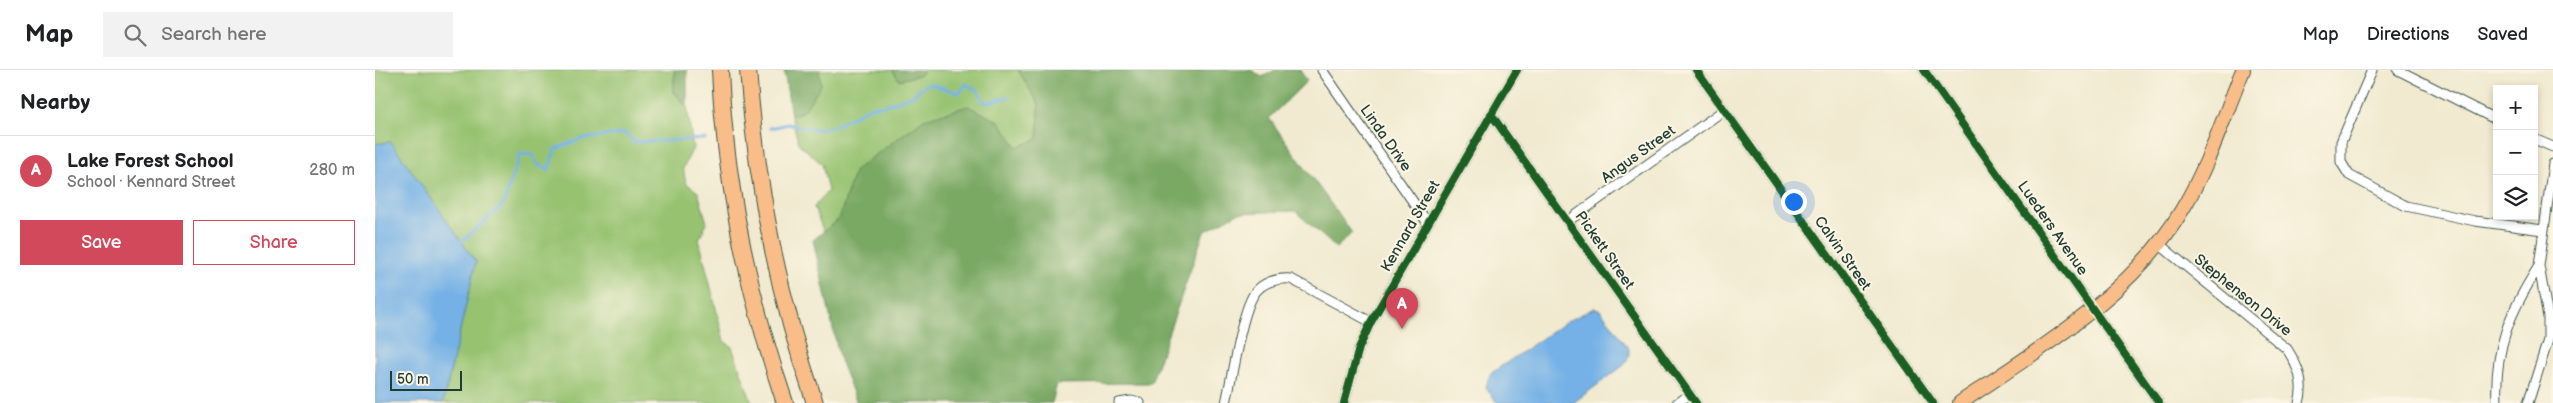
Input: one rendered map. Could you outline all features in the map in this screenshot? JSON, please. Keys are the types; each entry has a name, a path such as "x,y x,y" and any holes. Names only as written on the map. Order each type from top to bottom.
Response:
{"highway":[{"path":"720,70 727,149 738,219 761,321 785,403"},
{"path":"748,70 756,153 769,230 787,309 815,403"}],"main road":[{"path":"1960,403 2120,288 2159,244 2182,210 2195,186 2243,70"}],"street":[{"name":"Linda Drive","path":"1321,70 1427,222"},
{"name":"Kennard Street","path":"1344,403 1357,354 1371,322 1427,222 1517,70"},
{"name":"Calvin Street","path":"1696,70 1933,403"},
{"name":"Lueders Avenue","path":"1924,70 2159,403"},
{"path":"2371,70 2341,142 2341,162 2349,175 2406,206 2475,221 2543,230"},
{"path":"2398,70 2493,118"},
{"name":"Angus Street","path":"1568,222 1724,110"},
{"name":"Pickett Street","path":"1491,114 1696,403"},
{"path":"2538,141 2553,147"},
{"path":"2528,403 2550,339 2539,266 2553,164"},
{"name":"Stephenson Drive","path":"2159,244 2287,349 2297,363 2301,378 2299,403"},
{"path":"2497,403 2497,357 2505,329 2523,292 2539,266"},
{"path":"1226,403 1247,309 1254,294 1271,281 1280,278 1291,279 1371,322"},
{"path":"1677,403 1690,394"},
{"path":"1119,403 1131,401 1140,403"}],"green space":[{"path":"375,70 675,70 673,91 687,107 693,148 683,168 686,183 698,192 707,223 699,239 724,341 732,347 752,403 443,403 476,262 391,142 375,144"},
{"path":"675,70 687,70 687,107 673,91"},
{"path":"784,70 819,70 821,85 804,111 791,116"},
{"path":"819,70 892,70 899,80 920,75 924,70 1018,70 1039,104 1038,139 1017,147 999,121 855,170 839,219 824,233 814,207 828,191 822,164 799,144 791,116 804,111 821,85"},
{"path":"892,70 924,70 920,75 899,80"},
{"path":"1018,70 1251,70 1262,77 1275,70 1300,70 1307,81 1269,118 1352,233 1336,248 1295,211 1238,213 1204,232 1151,383 1057,384 1052,403 857,403 840,360 813,240 839,219 855,170 924,119 968,106 999,121 1017,147 1038,139 1039,104"}],"water":[{"path":"391,142 476,262 443,403 375,403 375,144"},
{"path":"1594,308 1599,309 1629,349 1629,357 1623,366 1573,403 1497,403 1486,387 1490,374 1566,322"}],"waterway":[{"path":"770,128 788,124 816,130 835,126 870,107 886,105 914,95 923,86 931,84 959,93 966,84 977,90 985,103 1009,97"},
{"path":"461,242 503,205 520,154 533,155 538,165 549,169 555,149 582,139 625,133 634,142 706,139"}],"cycle path":[{"path":"1344,403 1359,348 1371,322 1517,70"},
{"path":"1696,70 1933,403"},
{"path":"1924,70 2159,403"},
{"path":"1491,114 1696,403"}],"place":[{"name":"Lake Forest School","path":"1402,329"}]}
